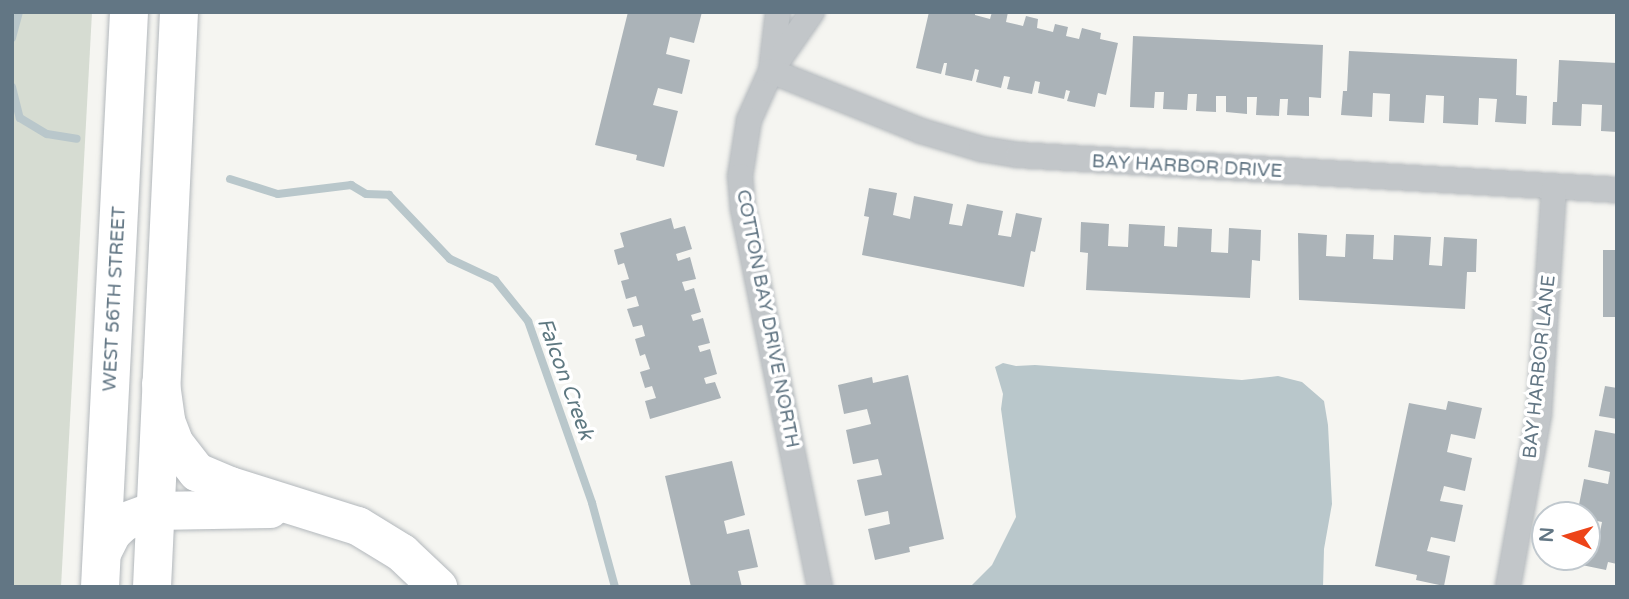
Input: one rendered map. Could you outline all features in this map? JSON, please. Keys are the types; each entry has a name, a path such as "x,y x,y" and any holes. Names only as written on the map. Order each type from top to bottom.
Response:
{"main road":[{"name":"WEST 56TH STREET","path":"101,570 129,12"},
{"path":"152,587 179,12"},
{"path":"160,384 166,421 175,444 189,466 213,480 358,526 402,554 438,587"},
{"path":"101,570 112,533 124,522 155,511 300,509"}],"street":[{"name":"COTTON BAY DRIVE NORTH","path":"778,12 771,71 749,120 741,153 741,198 820,587"},
{"path":"771,71 812,12"},
{"name":"BAY HARBOR DRIVE","path":"771,71 921,131 1011,154 1054,160 1617,190"},
{"name":"BAY HARBOR LANE","path":"1508,587 1539,414 1554,187"}],"shaded area":[{"path":"12,12 92,12 61,587 12,587"},
{"path":"1003,363 1242,380 1278,376 1302,382 1324,401 1328,425 1332,504 1324,549 1323,587 970,587 992,565 1016,517 1001,409 1003,394 995,367"}],"building":[{"path":"628,12 702,12 694,43 670,37 666,54 690,60 682,94 658,88 653,105 678,111 664,167 636,160 637,155 595,145"},
{"path":"929,12 975,12 975,15 990,19 992,12 1008,12 1006,22 1023,26 1026,16 1038,19 1037,28 1053,32 1055,24 1068,27 1066,36 1079,39 1082,28 1101,33 1100,39 1118,43 1106,95 1098,93 1095,107 1067,101 1070,91 1066,90 1064,99 1038,93 1040,82 1035,81 1032,94 1007,89 1010,77 1004,76 1001,88 976,82 979,70 975,69 972,81 945,75 947,63 944,63 941,74 916,68"},
{"path":"1133,36 1323,45 1321,98 1309,97 1309,116 1287,115 1288,99 1280,99 1279,116 1256,115 1257,97 1247,97 1247,114 1226,112 1226,96 1216,96 1216,112 1196,111 1197,94 1188,94 1187,110 1163,109 1164,92 1155,92 1154,108 1130,107"},
{"path":"1349,51 1517,59 1516,95 1527,96 1526,124 1495,122 1497,99 1479,98 1478,125 1443,123 1444,96 1426,95 1424,123 1389,121 1390,94 1373,93 1372,117 1341,115 1343,91 1347,91"},
{"path":"1559,60 1617,63 1617,132 1601,131 1602,105 1582,104 1581,126 1552,125 1553,102 1557,102"},
{"path":"869,188 897,193 893,215 910,219 914,196 953,204 949,224 962,226 967,204 1003,211 998,235 1011,237 1016,213 1042,218 1035,252 1031,251 1024,287 862,255 869,217 864,216"},
{"path":"671,218 674,229 685,226 692,249 676,254 678,261 690,257 696,279 682,282 685,291 694,288 701,312 691,315 693,321 703,318 710,343 698,346 700,352 710,349 717,374 704,378 706,384 715,382 721,398 650,419 645,401 656,398 652,386 645,388 640,372 650,369 645,354 640,356 635,339 645,336 642,325 633,327 627,309 639,306 636,296 626,299 621,281 629,279 624,263 618,265 614,250 624,247 620,233"},
{"path":"1081,222 1109,224 1108,246 1128,247 1129,224 1165,226 1164,246 1177,247 1178,227 1212,229 1211,252 1228,253 1229,228 1261,230 1260,261 1252,260 1250,298 1086,290 1088,253 1080,252"},
{"path":"1298,233 1327,235 1326,256 1345,257 1346,234 1374,235 1373,259 1393,260 1394,235 1431,237 1429,265 1442,266 1444,237 1477,239 1476,272 1467,272 1465,309 1299,300"},
{"path":"1603,250 1617,250 1617,317 1603,317"},
{"path":"908,375 944,539 909,547 910,552 875,560 868,529 890,524 888,511 865,516 857,480 882,475 878,459 853,464 846,430 871,424 867,409 844,414 838,385 872,377 873,383"},
{"path":"1605,386 1617,388 1617,419 1599,416"},
{"path":"1448,401 1482,408 1475,439 1451,434 1447,452 1472,458 1465,491 1444,486 1440,501 1463,505 1455,542 1431,537 1427,551 1450,556 1444,586 1416,580 1417,575 1375,566 1409,403 1446,410"},
{"path":"1595,430 1617,434 1617,564 1608,562 1606,570 1601,569 1601,501 1580,501 1584,479 1608,484 1610,472 1588,467"},
{"path":"732,461 745,515 724,521 727,534 749,529 758,567 738,571 742,587 691,587 665,476"}],"waterway":[{"name":"Falcon Creek","path":"12,38 19,12"},
{"name":"Falcon Creek","path":"12,87 20,118 47,134 77,139"},
{"name":"Falcon Creek","path":"230,179 278,194 351,185 366,194 389,195 450,259 495,280 528,321 592,503 615,587"}]}
